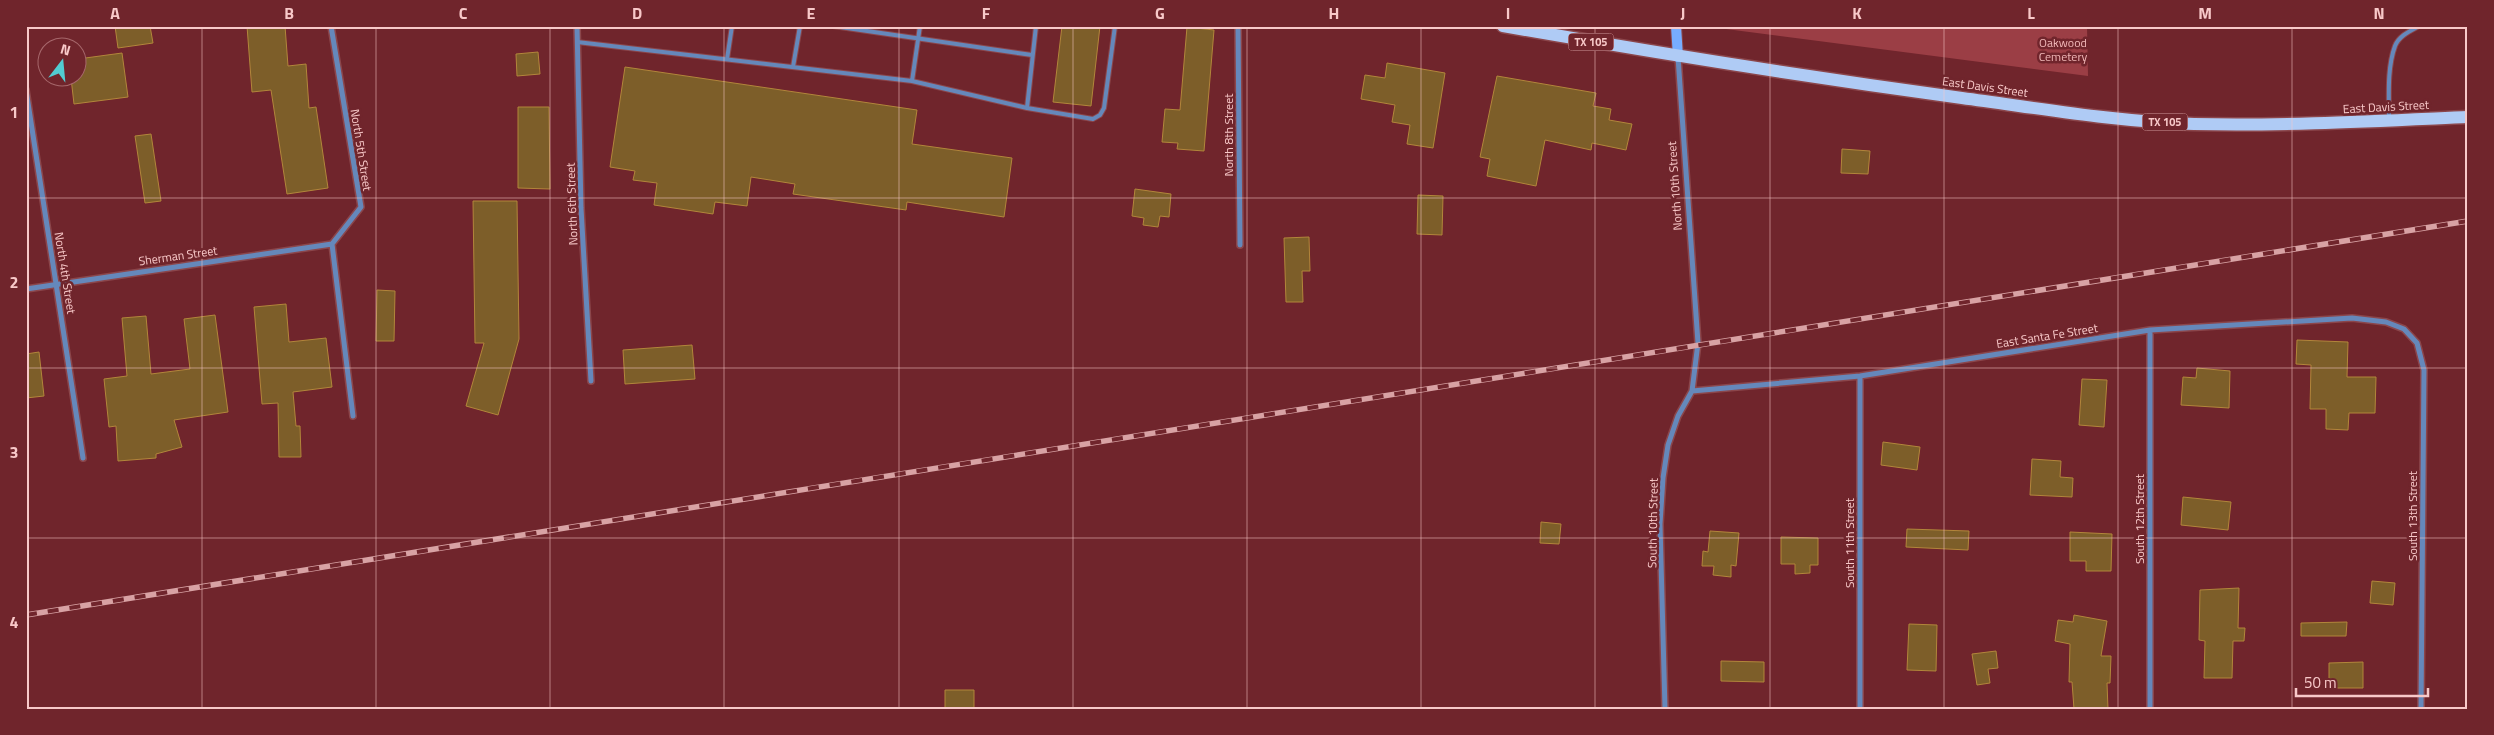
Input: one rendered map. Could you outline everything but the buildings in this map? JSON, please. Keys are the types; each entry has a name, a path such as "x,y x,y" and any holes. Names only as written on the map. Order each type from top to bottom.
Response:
{"main road":[{"name":"East Davis Street","path":"1503,26 1678,57 1864,85 2138,120 2194,124 2468,117"}],"street":[{"name":"North 5th Street","path":"331,26 361,207 332,244"},
{"name":"North 6th Street","path":"577,26 581,208 591,381"},
{"name":"North 8th Street","path":"1238,26 1240,245"},
{"name":"North 10th Street","path":"1676,26 1698,343"},
{"name":"North 4th Street","path":"26,90 83,458"},
{"name":"Sherman Street","path":"26,289 332,244"},
{"path":"332,244 353,416"},
{"name":"East Santa Fe Street","path":"1692,391 1860,376 2150,330 2352,318 2386,322 2404,329"},
{"name":"South 13th Street","path":"2404,329 2417,343 2424,370 2421,709"},
{"name":"South 12th Street","path":"2150,330 2150,709"},
{"name":"South 10th Street","path":"1665,709 1660,524 1663,478 1671,438 1678,416 1692,391 1698,343"},
{"name":"South 11th Street","path":"1860,376 1860,709"}],"lane":[{"path":"726,59 732,26"},
{"path":"793,67 800,26"},
{"path":"833,26 1032,55"},
{"path":"912,80 920,26"},
{"path":"1027,108 1036,26"},
{"path":"578,42 912,80 1027,108 1093,119 1100,115 1104,108 1115,26"},
{"path":"2390,120 2390,82 2396,46 2405,34 2420,26"}],"green space":[{"name":"Oakwood Cemetery","path":"1703,26 2087,26 2088,76"}],"railway":[{"path":"26,615 2468,221"}]}
